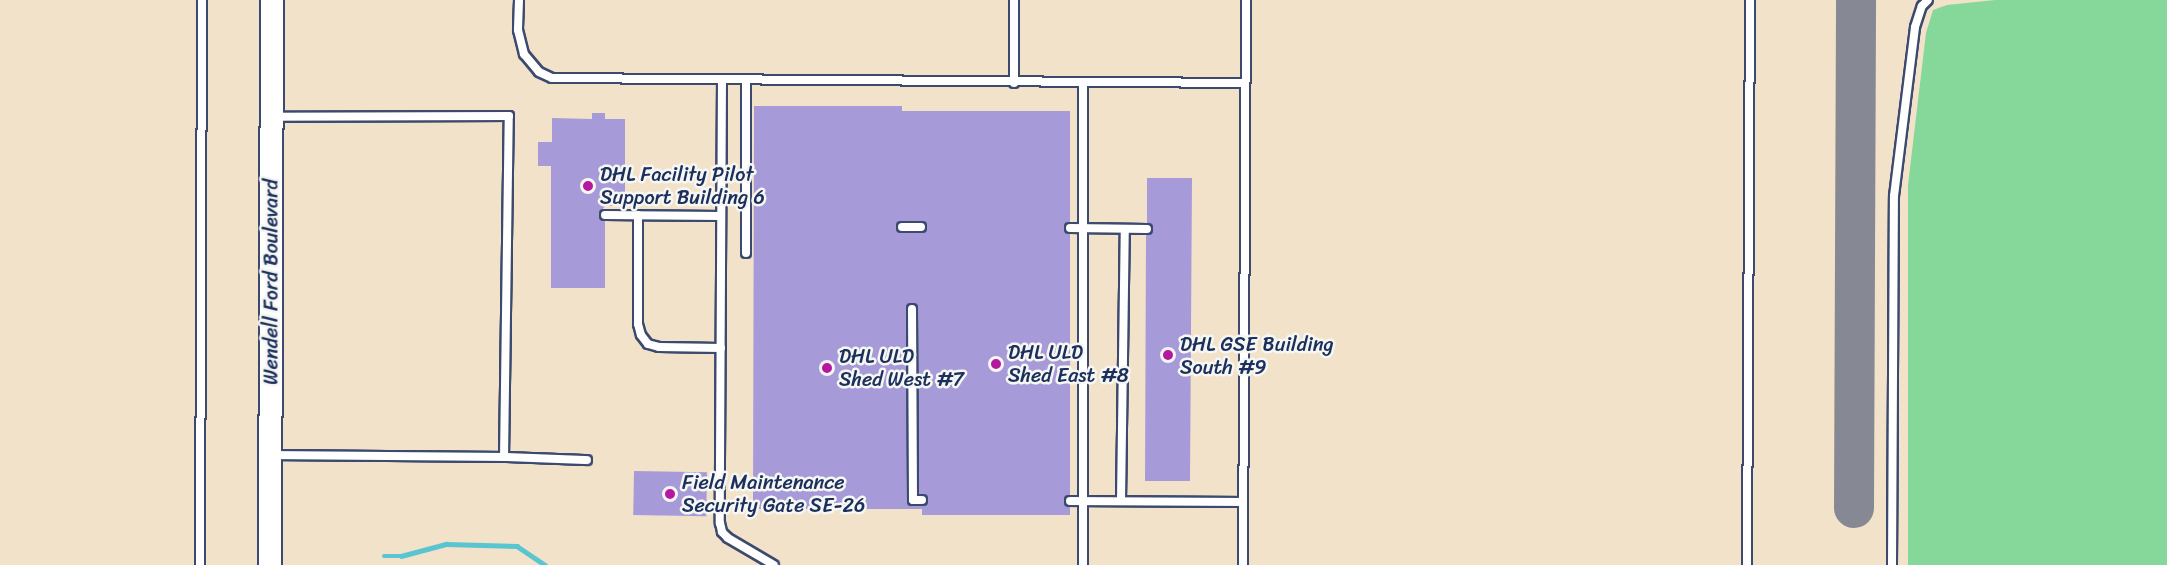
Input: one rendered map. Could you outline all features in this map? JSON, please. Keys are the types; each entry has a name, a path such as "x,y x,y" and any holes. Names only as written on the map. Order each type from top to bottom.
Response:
{"street":[{"name":"Wendell Ford Boulevard","path":"270,565 272,0"}],"lane":[{"path":"200,565 202,0"},
{"path":"519,0 519,30 524,54 539,72 552,78 1245,83"},
{"path":"1014,0 1014,83"},
{"path":"1243,565 1246,0"},
{"path":"1747,565 1750,0"},
{"path":"1892,565 1894,196 1915,27 1922,6 1928,0"},
{"path":"722,79 722,532 728,538 774,565"},
{"path":"746,80 746,253"},
{"path":"1083,82 1083,565"},
{"path":"272,117 509,116 504,457"},
{"path":"605,215 721,216"},
{"path":"638,215 638,324 641,335 648,344 659,347 721,348"},
{"path":"902,227 921,227"},
{"path":"1070,228 1147,229"},
{"path":"1121,501 1125,229"},
{"path":"912,309 913,500 922,500"},
{"path":"271,455 587,460"},
{"path":"1070,501 1243,502"}],"green space":[{"path":"1995,0 2167,0 2167,565 1908,565 1908,185 1926,33 1933,10 1947,5"}],"building":[{"path":"754,106 902,106 902,111 1070,111 1070,222 1064,228 1070,234 1070,495 1064,502 1070,507 1070,515 922,515 922,509 753,509","holes":["901,221 924,221 927,230 921,233 899,233 896,226","911,303 918,309 919,494 926,495 928,499 922,506 910,506 907,500 906,309"]},
{"name":"DHL Facility Pilot Support Building 6","path":"592,113 605,113 605,119 625,119 625,206 605,206 599,214 600,219 605,221 605,288 551,288 551,166 538,166 538,142 552,142 552,118 592,119"},
{"name":"DHL GSE Building South #9","path":"1147,178 1192,178 1190,481 1145,481 1146,235 1152,233 1153,228 1147,223"},
{"name":"Field Maintenance Security Gate SE-26","path":"634,471 707,472 706,516 633,515"}],"waterway":[{"path":"384,556 401,556 446,544 517,546 545,565"}],"taxiway":[{"path":"1854,508 1856,0"}],"place":[{"name":"DHL Facility Pilot Support Building 6","path":"588,186"},
{"name":"DHL GSE Building South #9","path":"1168,355"},
{"name":"DHL ULD Shed East #8","path":"996,364"},
{"name":"DHL ULD Shed West #7","path":"827,368"},
{"name":"Field Maintenance Security Gate SE-26","path":"670,494"}]}
